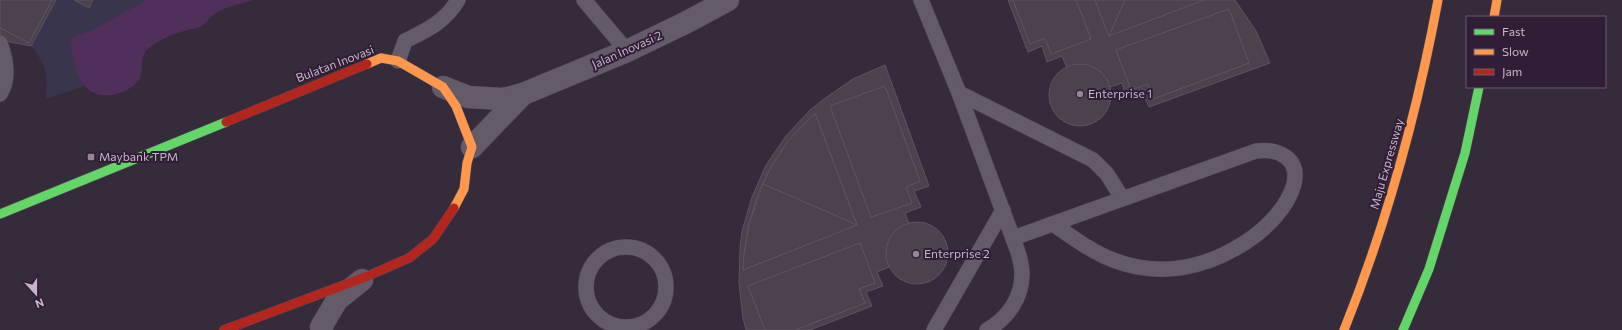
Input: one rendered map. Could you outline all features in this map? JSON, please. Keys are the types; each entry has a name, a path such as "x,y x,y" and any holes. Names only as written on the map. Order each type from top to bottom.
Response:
{"main road":[{"name":"Maju Expressway","path":"1344,330 1383,224 1407,140 1429,49 1438,0"},
{"path":"1494,16 1497,0"},
{"name":"Bulatan Inovasi","path":"0,214 381,58 398,61 442,87 456,106 472,147"},
{"path":"1403,330 1429,269 1465,153 1479,88"},
{"path":"224,330 368,276 409,258 433,239 452,213 464,189 467,163 472,147"}],"street":[{"name":"Jalan Inovasi 2","path":"442,87 468,97 503,99 523,94 628,51 728,0"},
{"path":"472,147 523,94"},
{"path":"322,330 322,327 337,300 368,276"}],"lane":[{"path":"398,61 405,41 436,26 453,8 458,0"},
{"path":"584,0 628,51"},
{"path":"921,0 959,93 1018,252 1022,272 1021,291 1011,310 995,326 987,330"},
{"path":"0,43 5,58 6,75 0,94"},
{"path":"959,93 1093,160 1107,174 1122,198"},
{"path":"1013,238 1256,151 1276,151 1284,155 1290,161 1294,169 1294,183 1284,204 1271,222 1252,238 1231,252 1207,262 1182,268 1158,269 1135,266 1113,260 1085,245 1053,224"},
{"path":"934,330 1002,210"},
{"path":"620,247 634,247 646,252 657,260 664,271 667,284 666,297 660,309 640,328 612,325 601,318 592,309 587,296 586,283 590,270 597,259 608,251 620,247"}],"shaded area":[{"path":"56,0 74,0 89,8 93,0 146,0 91,31 78,73 84,86 46,99 47,83 45,71 40,59 31,46"},
{"path":"146,0 252,0 222,10 213,15 205,24 198,28 186,30 161,40 146,51 140,77 133,86 111,95 96,94 84,85 78,74 73,57 71,39 96,28"}],"building":[{"path":"0,0 52,0 29,43 0,28"},
{"path":"52,0 56,0 31,46 0,40 0,28 29,43"},
{"path":"74,0 93,0 89,8"},
{"path":"1008,0 1013,0 1030,44 1045,38 1051,54 1091,39 1076,0 1095,0 1109,36 1204,0 1235,0 1256,31 1270,63 1149,107 1143,93 1127,99 1122,83 1110,87 1101,72 1093,67 1079,65 1067,68 1062,56 1047,62 1042,46 1028,52","holes":["1229,9 1249,63 1153,99 1148,84 1131,90 1116,50"]},
{"path":"1013,0 1076,0 1091,39 1051,54 1045,38 1030,44"},
{"path":"1095,0 1125,0 1109,36"},
{"path":"1125,0 1204,0 1109,36"},
{"path":"1229,9 1249,63 1153,99 1148,84 1131,90 1116,50"},
{"name":"Enterprise 1","path":"1080,64 1092,67 1102,73 1108,83 1111,95 1108,107 1102,117 1092,123 1080,126 1068,123 1058,117 1052,107 1049,95 1052,83 1058,73 1068,67"},
{"path":"885,65 929,186 914,191 921,207 905,213 909,224 897,229 889,241 886,255 889,267 877,272 883,286 866,292 872,306 810,330 795,330 865,303 859,289 875,283 860,243 748,286 765,330 746,330 739,283 740,248 742,231 752,197 766,165 786,136 810,110 853,79","holes":["885,86 920,181 906,187 912,203 871,217 830,106","815,113 857,225 743,270 749,224 758,194 771,167 788,141"]},
{"path":"885,86 920,181 906,187 912,203 871,217 830,106"},
{"path":"815,113 857,225 763,184 771,167 788,141"},
{"path":"763,184 857,225 743,270 749,224"},
{"name":"Enterprise 2","path":"917,222 929,225 939,231 945,241 948,253 945,265 939,275 929,281 917,284 905,281 895,275 889,265 886,253 889,241 895,231 905,225"},
{"path":"860,243 875,283 859,289 865,303 795,330 765,330 748,286"}],"traffic: fast":[{"path":"1403,330 1429,269 1465,153 1479,88"},
{"path":"0,214 226,122"}],"traffic: slow":[{"path":"1344,330 1374,249 1399,167 1430,42 1438,0"},
{"path":"1494,16 1497,0"},
{"path":"367,64 381,58 398,61 443,87 456,106 472,147 467,163 464,189 454,208"}],"traffic: jam":[{"path":"226,122 367,64"},
{"path":"224,330 368,276 409,258 433,239 454,208"}],"place":[{"name":"Enterprise 1","path":"1080,94"},
{"name":"Maybank TPM","path":"91,157"},
{"name":"Enterprise 2","path":"916,254"}]}
